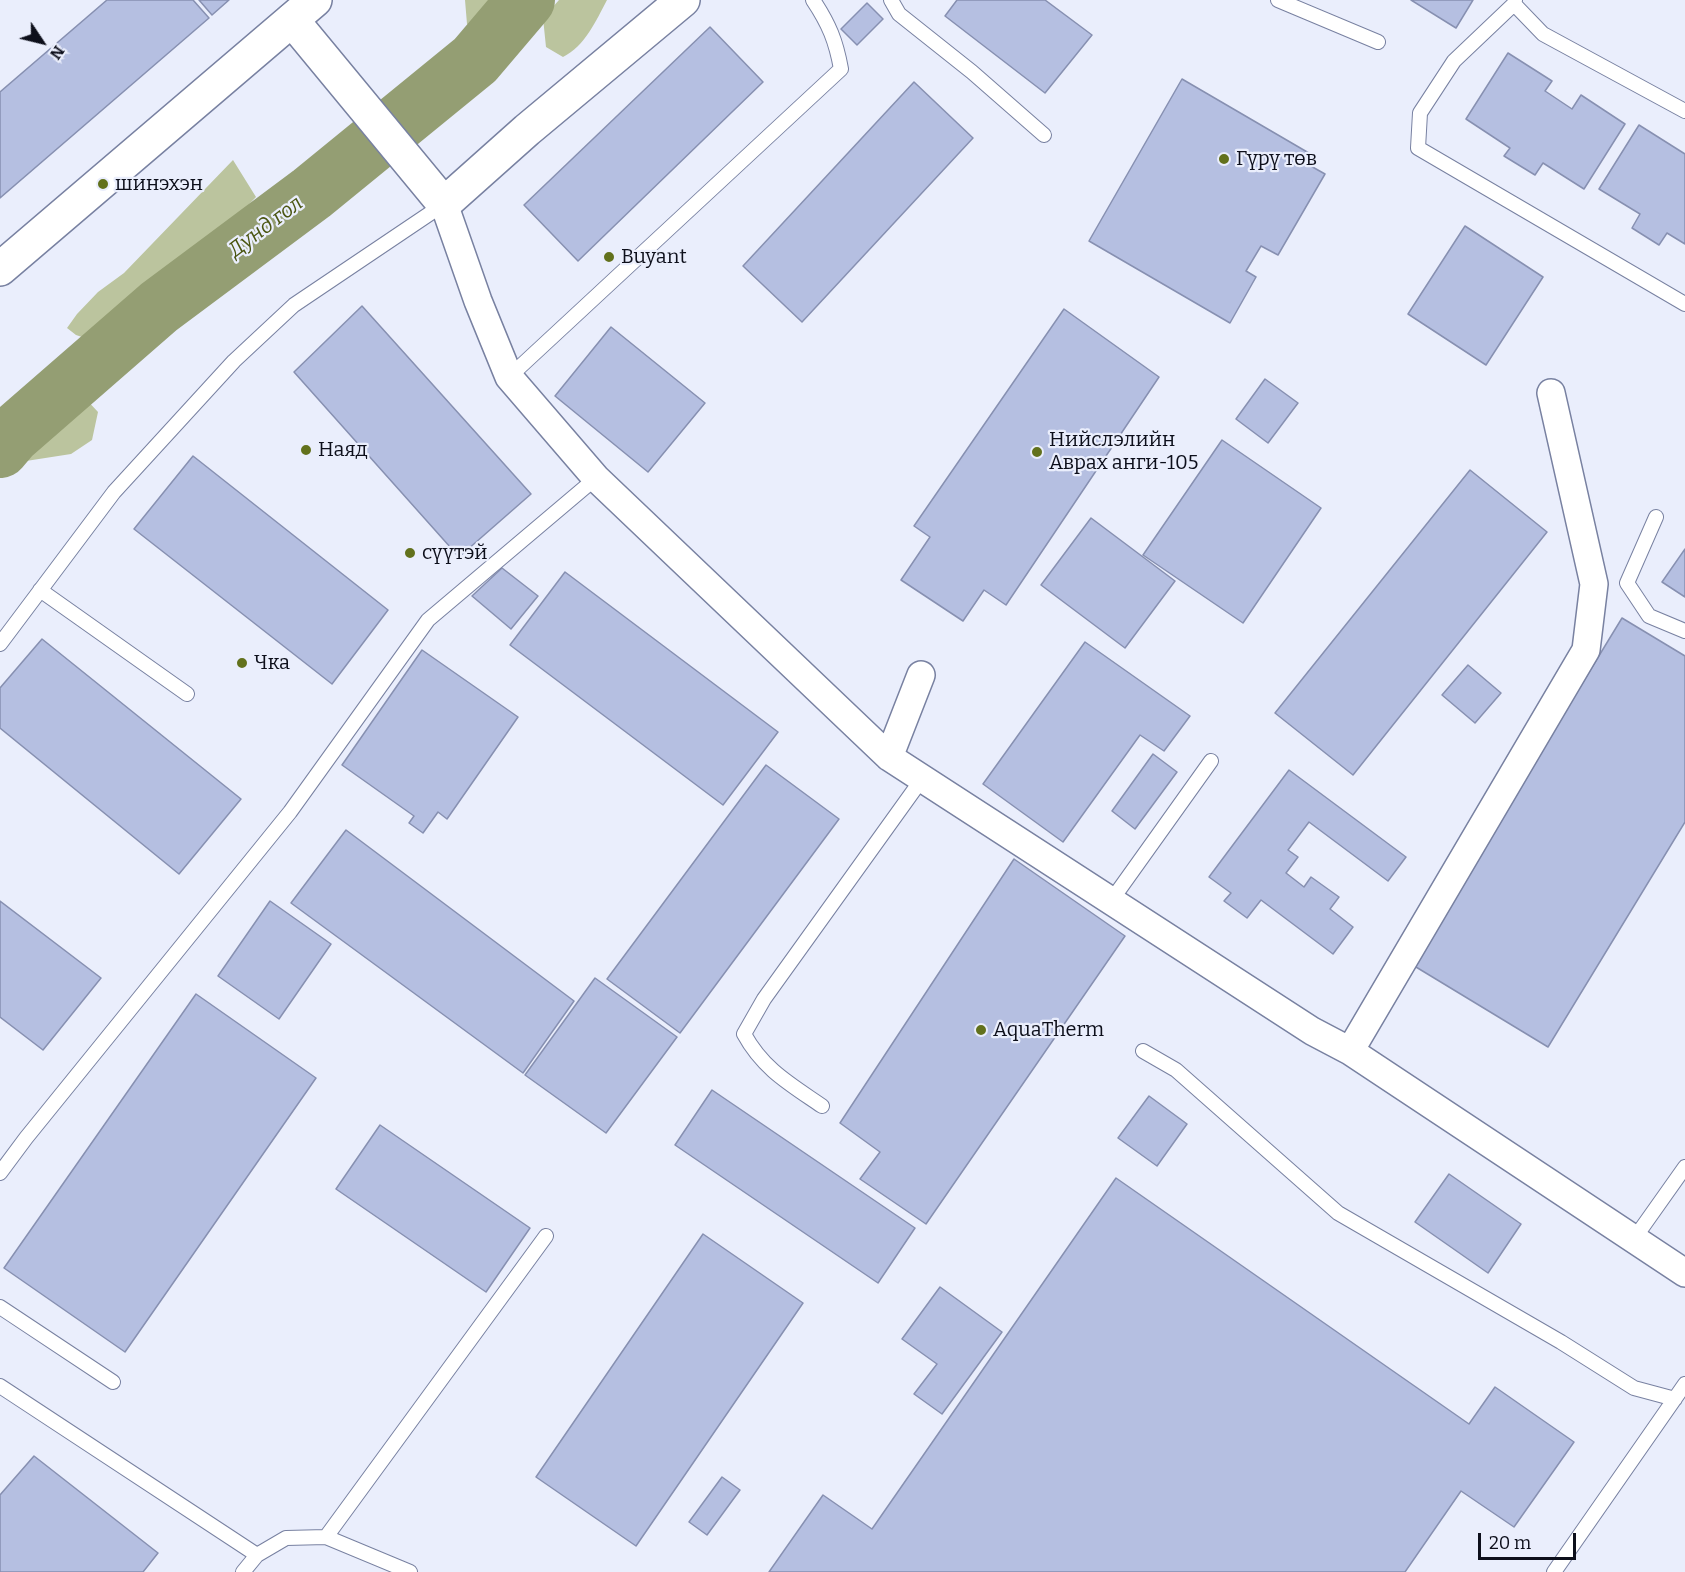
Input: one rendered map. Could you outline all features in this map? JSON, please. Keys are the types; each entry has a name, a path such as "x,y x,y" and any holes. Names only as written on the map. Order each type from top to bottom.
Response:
{"street":[{"path":"434,191 527,130 683,0"},
{"path":"0,269 304,10 319,51 434,191 509,377 596,478 889,757 1312,1030 1350,1051 1685,1273"},
{"path":"1350,1051 1586,650 1594,584 1551,393"},
{"path":"889,757 921,675"}],"lane":[{"path":"509,377 841,69 837,47 828,23 813,0"},
{"path":"891,0 899,14 972,72 1044,135"},
{"path":"1278,0 1378,42"},
{"path":"1685,111 1543,34 1515,2 1454,61 1420,112 1418,148 1685,304"},
{"path":"0,644 114,492 234,360 294,305 434,191"},
{"path":"0,1173 290,812 428,620 596,478"},
{"path":"1656,517 1627,583 1649,616 1685,631"},
{"path":"40,590 187,694"},
{"path":"1111,901 1210,761"},
{"path":"822,1106 776,1075 753,1051 744,1034 764,999 922,779"},
{"path":"1143,1051 1176,1070 1338,1213 1561,1342 1634,1388 1675,1399"},
{"path":"1634,1239 1685,1167"},
{"path":"326,1536 546,1236"},
{"path":"0,1307 113,1382"},
{"path":"1554,1572 1685,1384"},
{"path":"0,1386 257,1555"},
{"path":"243,1572 257,1555 286,1538 326,1536 410,1572"}],"green space":[{"path":"465,0 516,0 494,29 484,34 467,24"},
{"path":"559,0 607,0 584,40 563,57 546,47 543,18"},
{"path":"233,160 256,197 143,314 103,344 76,335 67,328 98,292 124,273"},
{"path":"84,397 98,412 92,440 71,454 26,461 16,454 54,411"}],"building":[{"path":"107,0 193,0 209,18 0,198 0,92"},
{"path":"199,0 229,0 212,15"},
{"path":"957,0 1045,0 1092,35 1045,93 945,16"},
{"path":"1411,0 1473,0 1456,28"},
{"path":"867,3 883,19 857,45 841,29"},
{"path":"710,27 763,82 578,261 524,205"},
{"path":"1508,53 1552,81 1545,91 1572,109 1581,95 1625,124 1584,189 1543,163 1535,175 1504,156 1510,148 1466,119"},
{"path":"1182,79 1314,156 1309,165 1325,174 1278,255 1261,246 1246,271 1256,277 1230,323 1089,241"},
{"path":"914,82 973,138 802,322 743,266"},
{"path":"1639,125 1685,154 1685,244 1667,233 1659,245 1632,228 1640,214 1599,189"},
{"path":"1465,226 1543,277 1486,365 1408,314"},
{"path":"362,306 531,494 459,557 294,372"},
{"name":"Нийслэлийн Аврах анги-105","path":"1064,309 1159,377 1006,605 984,590 963,621 901,580 930,537 914,526"},
{"path":"611,327 705,403 648,472 555,396"},
{"path":"1265,379 1298,403 1268,443 1236,419"},
{"path":"1222,440 1321,508 1243,623 1143,555"},
{"path":"193,456 388,610 332,684 134,529"},
{"path":"1470,470 1547,532 1353,775 1275,713"},
{"path":"1091,518 1175,581 1125,648 1041,585"},
{"path":"1685,549 1685,597 1662,582"},
{"path":"502,568 538,596 511,629 472,596"},
{"path":"565,572 778,732 723,805 510,645"},
{"path":"1622,618 1685,656 1685,822 1548,1047 1411,964"},
{"path":"42,639 241,799 179,874 0,728 0,688"},
{"path":"1085,642 1190,716 1164,751 1140,735 1063,842 983,784"},
{"path":"422,650 518,717 447,819 438,812 423,833 409,823 414,816 342,765"},
{"path":"1468,665 1501,693 1475,723 1442,695"},
{"path":"1153,754 1177,772 1135,829 1112,811"},
{"path":"766,765 839,819 680,1033 607,979"},
{"path":"1289,770 1406,857 1388,881 1309,822 1288,850 1298,857 1286,873 1304,887 1311,877 1339,897 1330,909 1353,927 1333,954 1261,900 1247,918 1224,901 1231,893 1209,877"},
{"path":"346,830 574,1001 523,1073 291,903"},
{"name":"AquaTherm","path":"1014,859 1125,936 926,1224 860,1179 880,1152 840,1123"},
{"path":"0,901 101,978 43,1050 0,1017"},
{"path":"270,901 331,944 279,1019 218,976"},
{"path":"595,978 677,1037 606,1133 525,1075"},
{"path":"196,994 316,1078 125,1352 4,1268"},
{"path":"712,1090 915,1228 878,1283 675,1145"},
{"path":"1149,1096 1187,1124 1157,1166 1118,1138"},
{"path":"380,1125 530,1228 486,1292 336,1189"},
{"path":"1449,1174 1521,1224 1488,1273 1415,1222"},
{"path":"1116,1178 1469,1424 1495,1387 1574,1442 1514,1527 1461,1491 1405,1572 769,1572 823,1495 872,1529"},
{"path":"703,1234 803,1303 636,1546 536,1477"},
{"path":"940,1287 1002,1332 942,1414 914,1394 937,1364 902,1339"},
{"path":"34,1456 158,1553 143,1572 0,1572 0,1495"},
{"path":"722,1477 740,1490 707,1535 689,1522"}],"waterway":[{"name":"Дунд гол","path":"0,449 11,436 159,307 312,193 475,60 526,0"}],"place":[{"name":"Гүрү төв","path":"1224,159"},
{"name":"шинэхэн","path":"103,184"},
{"name":"Buyant","path":"609,257"},
{"name":"Наяд","path":"306,450"},
{"name":"Нийслэлийн Аврах анги-105","path":"1037,452"},
{"name":"сүүтэй","path":"410,553"},
{"name":"Чка","path":"242,663"},
{"name":"AquaTherm","path":"981,1030"}]}
